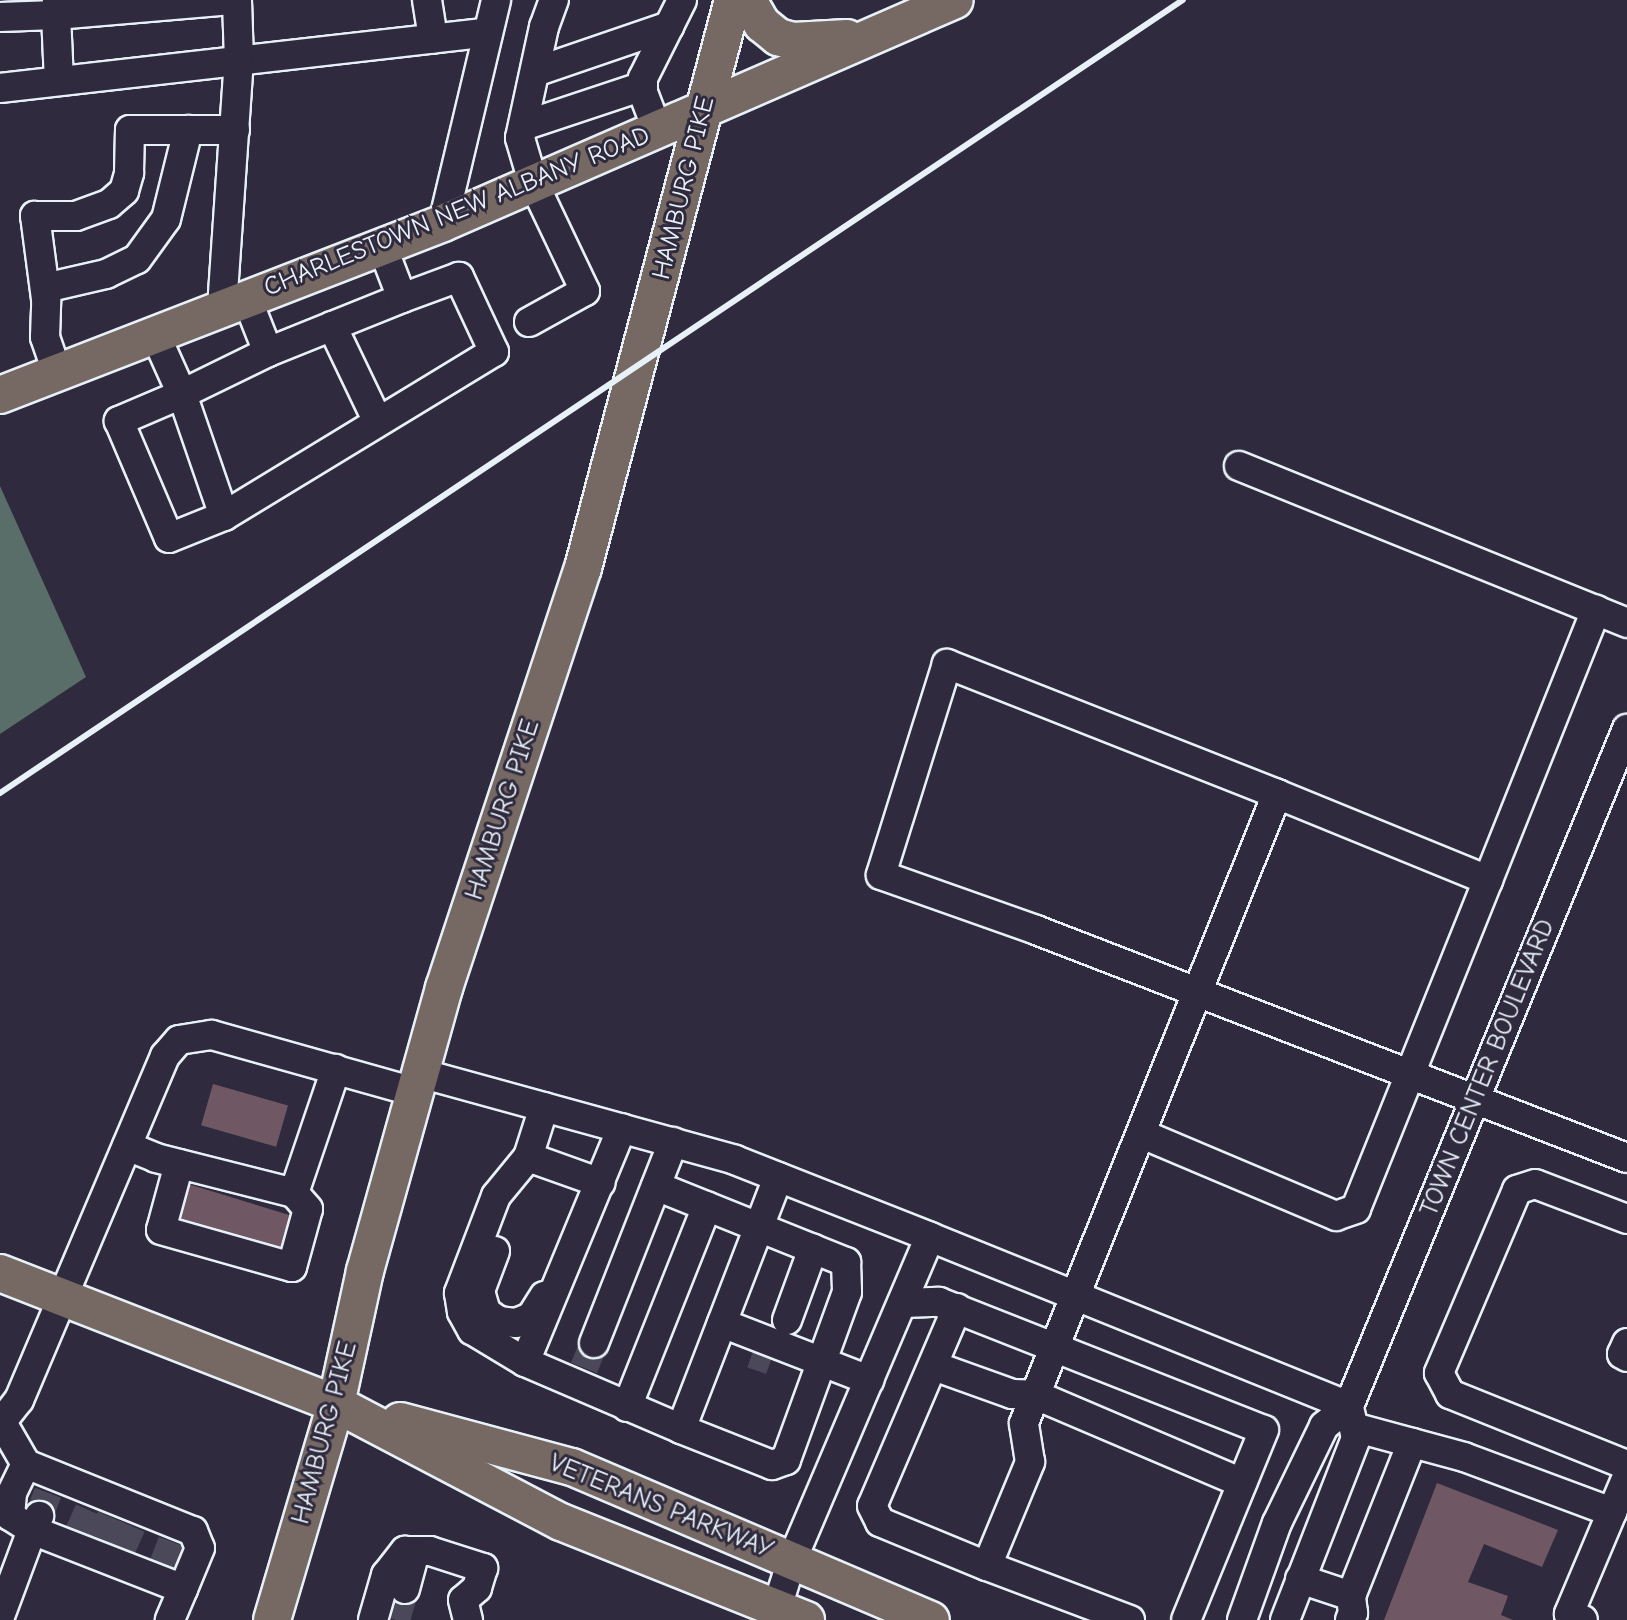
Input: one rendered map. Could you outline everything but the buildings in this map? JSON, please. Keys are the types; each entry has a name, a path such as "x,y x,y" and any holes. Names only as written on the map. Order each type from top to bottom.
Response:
{"main road":[{"name":"HAMBURG PIKE","path":"272,1620 336,1404 365,1271 444,988 583,568 733,0"},
{"path":"748,0 762,24 784,39 868,37"},
{"name":"CHARLESTOWN NEW ALBANY ROAD","path":"0,395 443,223 955,0"},
{"name":"VETERANS PARKWAY","path":"0,1273 336,1404 572,1467 931,1620"},
{"name":"VETERANS PARKWAY","path":"336,1404 561,1522 785,1616"}],"street":[{"path":"0,17 57,8 234,0 239,61 235,130 234,304 268,352"},
{"path":"427,0 433,39"},
{"path":"443,223 496,0"},
{"path":"529,322 585,291 533,182 520,138 554,0"},
{"path":"657,129 643,86 651,57 682,0"},
{"path":"57,8 59,81"},
{"path":"535,72 669,26"},
{"path":"0,88 488,32"},
{"path":"523,126 643,86"},
{"path":"57,372 45,337 45,288 35,216 76,216 109,204 124,191 130,130 235,130"},
{"path":"45,288 106,274 137,259 166,219 188,130"},
{"path":"382,246 402,298"},
{"path":"459,277 494,352 224,516 169,538 119,421 268,352 402,298 459,277"},
{"path":"332,326 378,422"},
{"path":"155,334 182,394 224,516"},
{"path":"1239,466 1627,623"},
{"path":"1142,1134 1336,1216 1356,1209 1596,610"},
{"path":"1488,880 947,664 881,875 1200,993 1627,1158"},
{"name":"TOWN CENTER BOULEVARD","path":"1285,1620 1356,1438 1353,1417 1476,1099 1627,729"},
{"path":"987,1566 1030,1462 1024,1423 1200,993 1277,794"},
{"path":"170,1620 109,1530 26,1464 1,1421 19,1400 165,1056 179,1040 188,1036 212,1035 336,1069 544,1107 673,1142 778,1177 1076,1296 1412,1443 1464,1457 1612,1512"},
{"path":"294,1193 336,1069"},
{"path":"544,1107 480,1291 486,1312 499,1321 516,1323 531,1317 541,1303 579,1210 596,1193"},
{"path":"525,1362 622,1128"},
{"path":"586,1365 673,1142"},
{"path":"127,1146 179,1164 294,1193 308,1209 292,1267 161,1230 179,1164"},
{"path":"522,1167 596,1193"},
{"path":"522,1167 496,1196 459,1293 462,1312 472,1330 525,1362 586,1365 627,1407 772,1465 786,1460 814,1358 847,1292 846,1262 656,1186"},
{"path":"681,1429 729,1326 759,1227 778,1177"},
{"path":"1627,1219 1535,1184 1517,1190 1439,1373 1450,1394 1627,1465"},
{"path":"627,1407 707,1206"},
{"path":"785,1616 792,1560 930,1237"},
{"path":"787,1320 813,1249"},
{"path":"902,1303 939,1302 957,1308 1264,1430 1186,1620"},
{"path":"957,1308 872,1506 880,1522 1130,1620"},
{"path":"729,1326 761,1357 789,1362 814,1358"},
{"path":"729,1326 869,1380"},
{"path":"1627,1343 1622,1354 1627,1357"},
{"path":"934,1366 1012,1394 1036,1395 1242,1483"},
{"name":"TOWN CENTER BOULEVARD","path":"1242,1620 1277,1523 1324,1426 1353,1417"},
{"path":"1300,1579 1350,1608 1412,1443"},
{"path":"26,1464 12,1493 10,1516 109,1530"},
{"path":"1573,1618 1627,1477"},
{"path":"0,1616 109,1530"},
{"path":"373,1620 386,1575 405,1551 430,1551 483,1568 465,1611"},
{"path":"405,1589 415,1551"}],"green space":[{"path":"0,486 86,677 0,734"}],"tunnel":[{"path":"584,1368 594,1343"},
{"path":"752,1354 771,1361"},
{"path":"39,1516 48,1493"},
{"path":"79,1532 89,1510"},
{"path":"101,1539 111,1517"},
{"path":"122,1548 132,1526"},
{"path":"163,1565 172,1542"},
{"path":"396,1620 405,1589"}],"railway":[{"path":"0,793 1183,0"}]}
